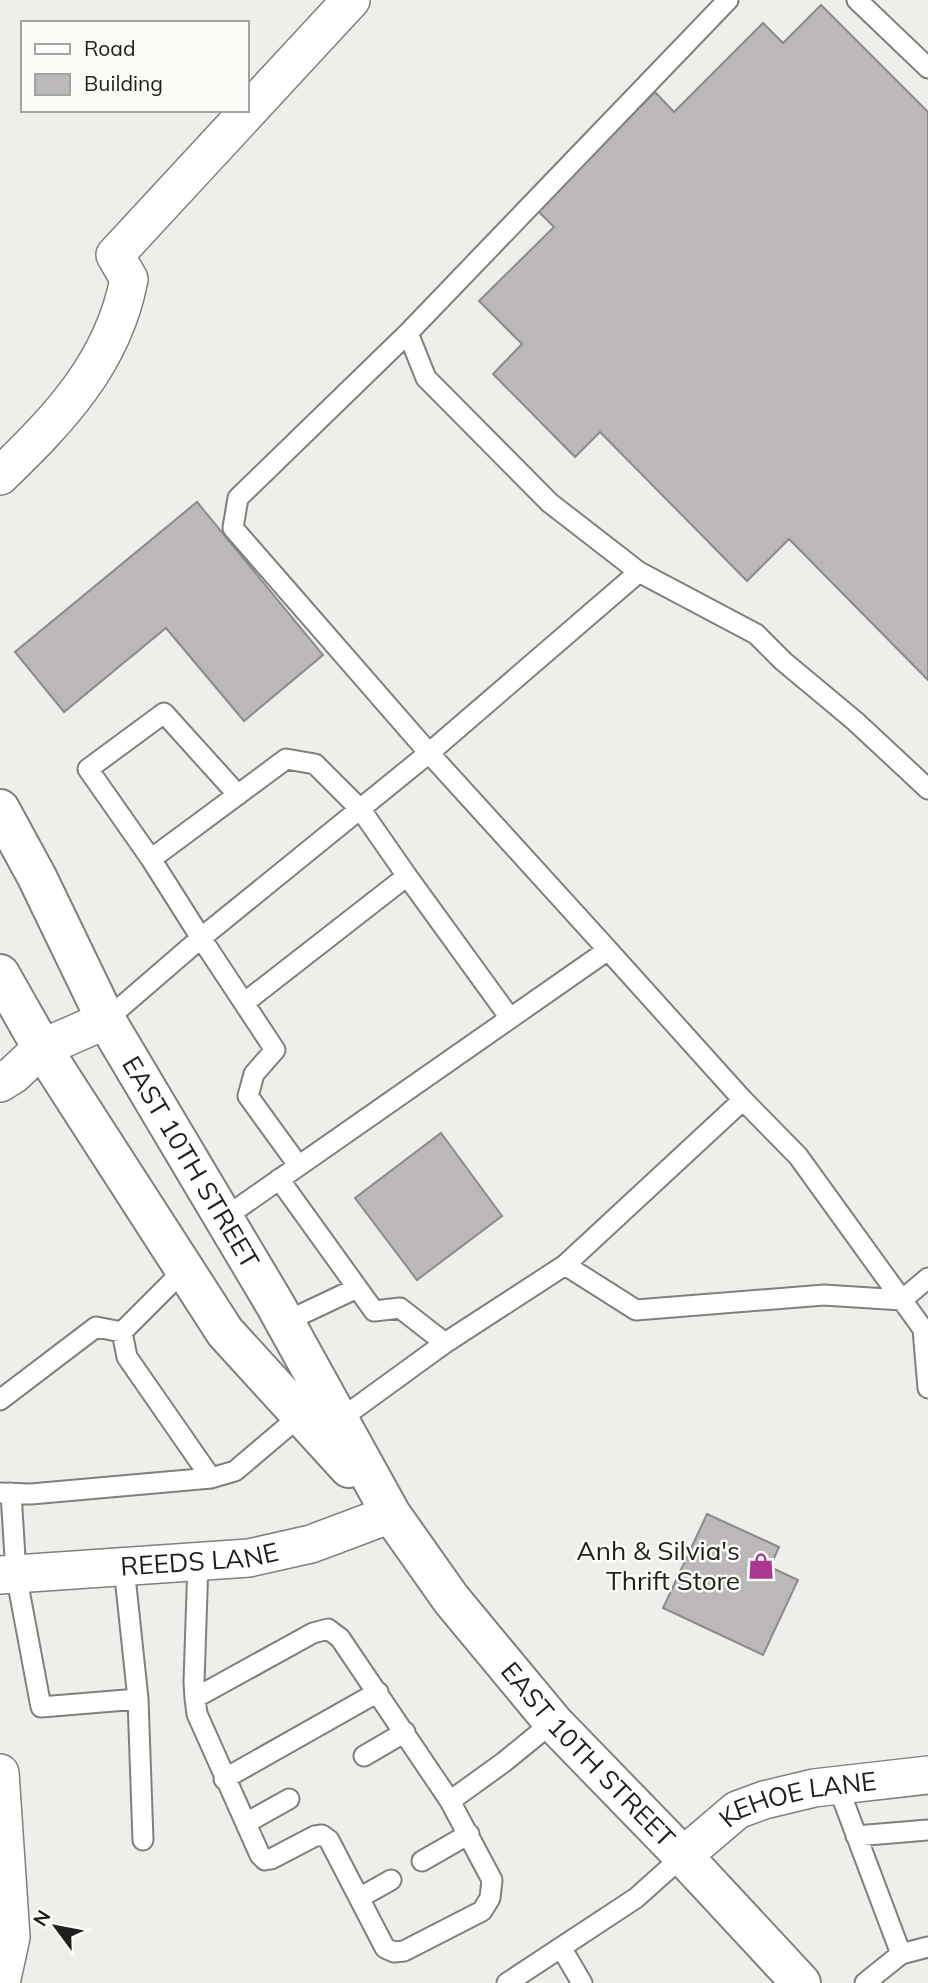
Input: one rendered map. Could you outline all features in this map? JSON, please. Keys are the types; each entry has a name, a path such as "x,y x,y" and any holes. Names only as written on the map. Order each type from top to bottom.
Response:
{"main road":[{"name":"EAST 10TH STREET","path":"0,809 37,877 106,1020 285,1322 391,1514 451,1599 553,1722 801,1983"},
{"name":"EAST 10TH STREET","path":"0,974 42,1048 225,1332 391,1514"}],"street":[{"path":"248,111 351,0"},
{"path":"0,476 44,434 103,355 124,307 129,279 115,255 247,112"},
{"path":"0,1083 42,1048 106,1020"},
{"name":"REEDS LANE","path":"8,1575 249,1558 311,1544 391,1514"},
{"path":"0,1773 12,1937 1,1983"},
{"name":"KEHOE LANE","path":"683,1856 737,1810 792,1792 836,1784 928,1775"}],"lane":[{"path":"728,0 408,333 238,498 233,528 429,753 743,1100 798,1156 923,1329 928,1388"},
{"path":"857,0 928,68"},
{"path":"408,333 426,378 550,503 639,572 756,634 928,789"},
{"path":"106,1020 201,938 429,753 639,572"},
{"path":"239,795 164,713 88,769 151,859 275,1050 254,1074 248,1096 299,1166"},
{"path":"151,859 286,759 315,764 361,810 510,1018"},
{"path":"244,1003 407,876"},
{"path":"224,1218 608,950"},
{"path":"339,1420 445,1343 565,1265 743,1100"},
{"path":"279,1179 374,1311 400,1308 445,1343"},
{"path":"565,1265 636,1310 824,1295 902,1300 928,1278"},
{"path":"121,1332 184,1270"},
{"path":"285,1322 357,1288"},
{"path":"0,1400 96,1327 121,1332"},
{"path":"121,1332 127,1357 211,1478"},
{"path":"138,1699 41,1707 8,1575 5,1493 31,1494 211,1478 235,1471 301,1415"},
{"path":"195,1698 313,1633 328,1629 340,1638 378,1692 469,1834 492,1880 490,1898 482,1911 404,1951 394,1952 385,1948 329,1840 322,1835 315,1836 265,1860 260,1855 224,1780 197,1714 195,1698 198,1562"},
{"path":"124,1567 138,1699 143,1840"},
{"path":"224,1780 378,1692"},
{"path":"450,1801 553,1722"},
{"path":"364,1756 405,1732"},
{"path":"836,1784 901,1954"},
{"path":"246,1824 289,1799"},
{"path":"856,1836 928,1830"},
{"path":"422,1861 469,1834"},
{"path":"507,1983 636,1898 683,1856"},
{"path":"359,1898 391,1880"},
{"path":"865,1983 901,1954 928,1947"},
{"path":"562,1949 582,1983"}],"building":[{"path":"821,5 928,112 928,680 789,539 747,581 600,432 575,457 493,374 522,344 479,301 554,227 537,210 655,92 674,112 763,23 783,43"},
{"path":"197,502 323,655 244,721 166,628 64,712 15,652"},
{"path":"441,1133 502,1216 417,1280 355,1198"},
{"path":"707,1514 779,1547 770,1567 798,1580 763,1655 663,1608"}],"place":[{"name":"Anh & Silvia's Thrift Store","path":"761,1566"}]}
